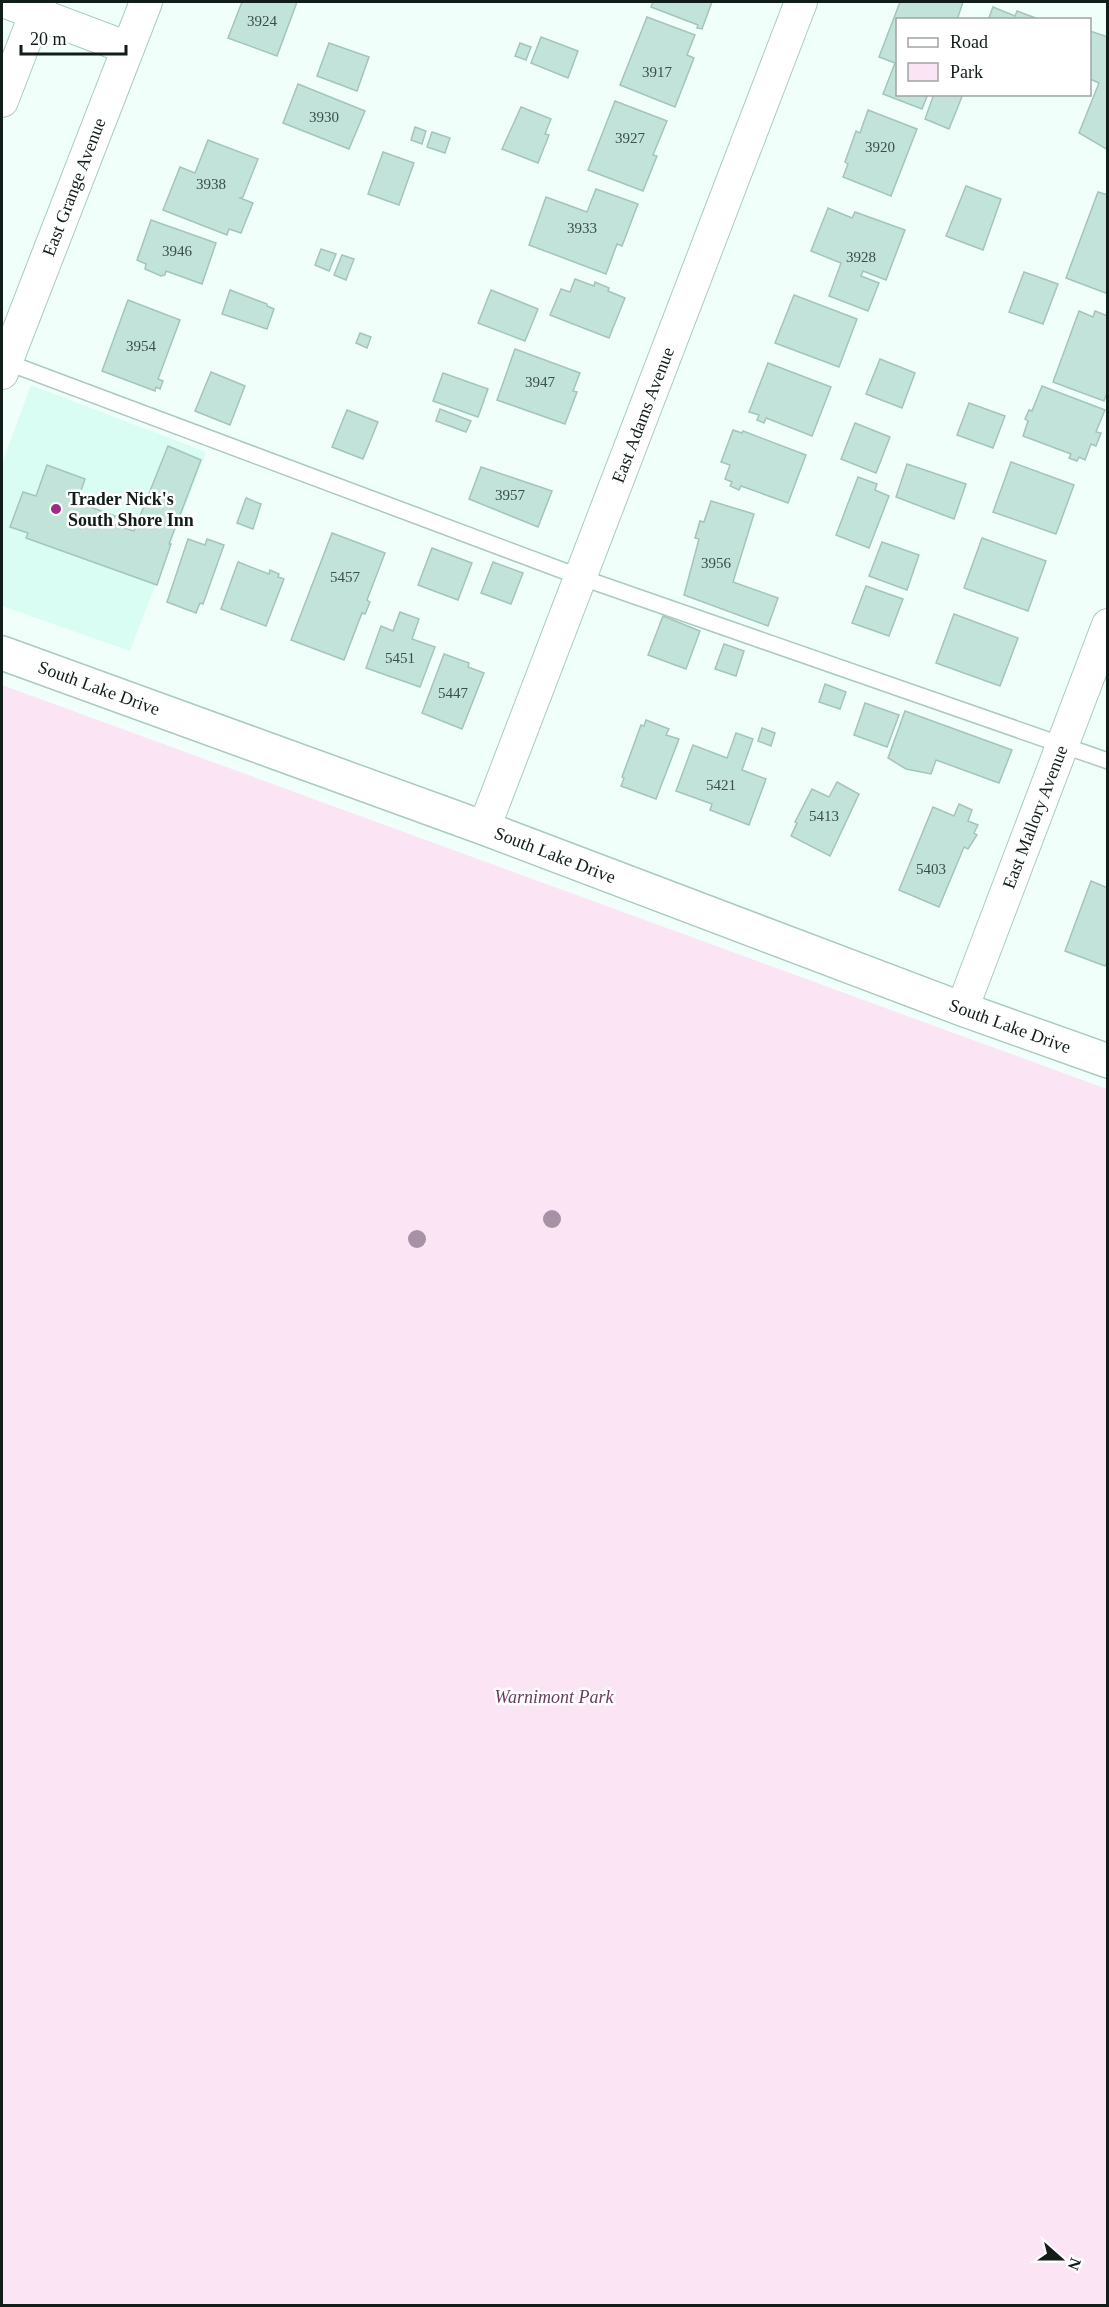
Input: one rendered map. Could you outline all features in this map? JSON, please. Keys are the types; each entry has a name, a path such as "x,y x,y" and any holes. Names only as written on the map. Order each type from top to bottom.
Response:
{"main road":[{"name":"South Lake Drive","path":"2,653 484,828 962,1009 1107,1061"}],"street":[{"path":"6,2 38,7 128,48"},
{"name":"East Grange Avenue","path":"4,368 146,2"},
{"name":"East Adams Avenue","path":"484,828 801,2"},
{"path":"2,102 38,7"},
{"name":"East Mallory Avenue","path":"962,1009 1107,625"}],"lane":[{"path":"4,368 580,577 1107,761"}],"shaded area":[{"path":"31,385 206,452 130,651 2,606 2,463"}],"green space":[{"name":"Warnimont Park","path":"2,685 1107,1089 1107,2305 2,2305"}],"building":[{"path":"242,2 297,2 277,56 228,38"},
{"path":"653,2 712,2 702,29 697,28 698,25 651,7"},
{"path":"900,2 963,2 958,18 896,18 896,96 927,96 922,109 883,94 895,63 879,57"},
{"path":"993,7 1015,16 1017,11 1036,18 989,18"},
{"path":"647,17 695,35 687,55 694,58 675,107 620,85"},
{"path":"1091,31 1108,37 1108,150 1079,133 1099,83 1091,79"},
{"path":"541,37 578,51 568,78 531,63"},
{"path":"329,43 369,57 357,91 317,76"},
{"path":"520,43 531,47 526,60 515,56"},
{"path":"298,84 365,111 349,149 283,123"},
{"path":"933,96 962,96 949,129 925,119"},
{"path":"615,101 667,121 653,155 657,156 643,191 588,170"},
{"path":"521,107 551,119 545,134 549,135 538,163 502,149"},
{"path":"868,110 917,129 891,196 843,177 848,164 845,162 856,131 860,133"},
{"path":"415,127 426,131 422,144 411,140"},
{"path":"432,132 450,138 445,153 427,147"},
{"path":"208,140 258,159 243,197 240,198 253,203 241,233 229,229 227,235 163,210 180,167 195,173"},
{"path":"383,152 414,163 399,205 368,194"},
{"path":"966,186 1001,199 983,250 946,236"},
{"path":"596,189 638,204 622,246 617,244 606,274 529,245 546,197 587,212"},
{"path":"1098,192 1108,195 1108,294 1066,278"},
{"path":"828,208 852,218 855,212 905,230 886,280 863,271 861,276 879,283 868,311 829,296 841,263 811,251"},
{"path":"151,220 216,243 202,284 166,271 165,275 161,276 145,269 146,264 137,260"},
{"path":"321,249 336,254 329,271 315,265"},
{"path":"342,255 354,259 346,280 334,275"},
{"path":"1024,272 1058,284 1043,324 1009,312"},
{"path":"575,279 594,286 595,282 609,288 608,291 625,298 609,338 550,315 561,289 570,292"},
{"path":"230,290 267,304 274,309 267,329 222,314"},
{"path":"491,290 538,309 525,341 478,323"},
{"path":"794,295 857,319 839,367 775,343"},
{"path":"128,300 180,320 158,379 163,381 160,389 156,387 155,391 102,371"},
{"path":"1079,311 1093,317 1095,311 1108,316 1108,390 1104,401 1053,382"},
{"path":"360,333 371,337 367,348 356,343"},
{"path":"515,349 580,373 573,391 577,392 565,424 497,400"},
{"path":"880,359 915,373 902,408 866,394"},
{"path":"768,363 831,387 812,436 766,418 764,423 757,420 759,415 749,412"},
{"path":"211,372 245,386 230,425 195,411"},
{"path":"443,373 488,389 478,417 433,401"},
{"path":"1042,386 1105,410 1096,432 1101,433 1096,446 1091,444 1085,460 1079,457 1077,461 1069,458 1071,454 1023,436 1028,421 1025,419 1029,410 1032,411"},
{"path":"969,403 1005,416 993,448 957,435"},
{"path":"440,409 471,421 466,432 436,421"},
{"path":"347,410 378,422 363,459 332,447"},
{"path":"855,423 890,437 876,473 841,459"},
{"path":"733,430 742,433 743,431 806,455 788,503 741,486 739,490 730,486 732,482 725,479 730,465 721,462"},
{"name":"Trader Nick's South Shore Inn","path":"168,446 201,460 169,544 171,544 157,585 26,538 28,533 10,527 23,492 36,496 47,465 85,479 77,502 115,516 112,524 134,531"},
{"path":"1011,462 1074,485 1056,534 993,512"},
{"path":"907,464 966,484 954,519 896,497"},
{"path":"481,467 552,491 538,527 469,499"},
{"path":"858,477 877,484 875,490 889,496 869,548 836,535"},
{"path":"246,498 261,504 253,529 237,523"},
{"path":"711,501 754,514 733,582 778,598 768,626 684,595 699,539 695,538 700,521 704,522"},
{"path":"332,533 385,553 367,600 370,602 365,614 362,613 344,660 291,640"},
{"path":"982,538 1046,561 1028,611 964,588"},
{"path":"188,539 205,545 207,539 224,545 203,604 200,603 196,613 167,602"},
{"path":"882,542 919,555 907,590 869,576"},
{"path":"432,548 472,563 458,600 418,585"},
{"path":"238,562 269,574 270,570 284,579 266,626 221,609"},
{"path":"493,562 523,573 511,604 481,593"},
{"path":"866,586 903,599 889,636 852,623"},
{"path":"400,612 419,619 412,639 435,647 420,687 366,668 381,626 393,631"},
{"path":"954,614 1018,638 1000,686 936,663"},
{"path":"663,616 700,631 686,669 648,655"},
{"path":"724,644 744,651 736,676 715,669"},
{"path":"444,654 469,663 468,667 484,673 462,729 422,713"},
{"path":"825,684 846,692 840,709 819,702"},
{"path":"865,703 899,715 887,747 854,735"},
{"path":"905,711 1012,750 999,783 936,760 931,774 906,769 888,758"},
{"path":"646,720 669,729 666,735 679,739 656,799 621,786 624,778 622,777 641,725 644,726"},
{"path":"762,728 775,733 771,746 758,741"},
{"path":"736,733 753,739 742,770 766,779 749,825 710,810 712,804 676,791 693,745 727,758"},
{"path":"837,782 859,794 830,856 791,836 797,823 795,822 812,789 829,797"},
{"path":"959,804 972,810 968,821 978,825 974,833 977,835 968,849 964,847 939,907 899,890 933,807 954,816"},
{"path":"1091,881 1108,888 1108,960 1105,966 1065,951"}],"place":[{"name":"Trader Nick's South Shore Inn","path":"56,509"}]}
